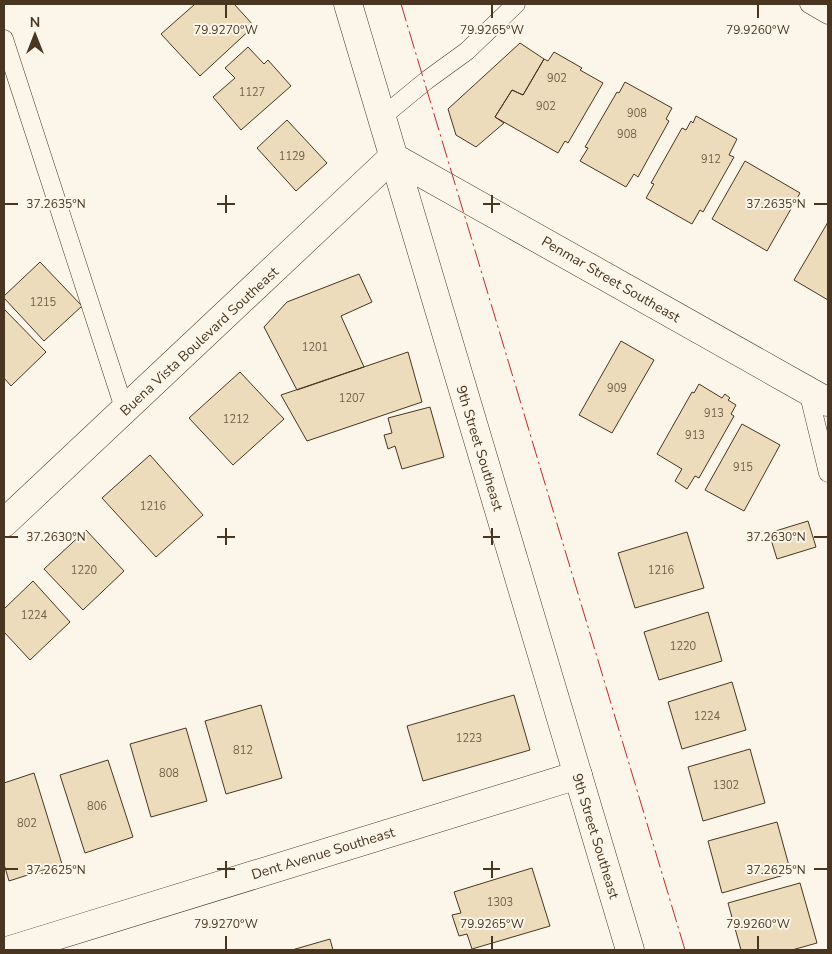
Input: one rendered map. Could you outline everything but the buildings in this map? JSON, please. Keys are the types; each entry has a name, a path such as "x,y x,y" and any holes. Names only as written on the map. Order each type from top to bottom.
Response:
{"street":[{"name":"9th Street Southeast","path":"348,4 630,950"},
{"name":"Buena Vista Boulevard Southeast","path":"4,523 393,157"},
{"name":"Penmar Street Southeast","path":"393,157 818,397"},
{"name":"Dent Avenue Southeast","path":"10,950 578,776"}],"lane":[{"path":"382,117 427,80 467,51 516,4"},
{"path":"809,4 828,15"},
{"path":"4,39 125,411"},
{"path":"818,397 828,473"}],"power":[{"path":"401,4 685,950"}]}
